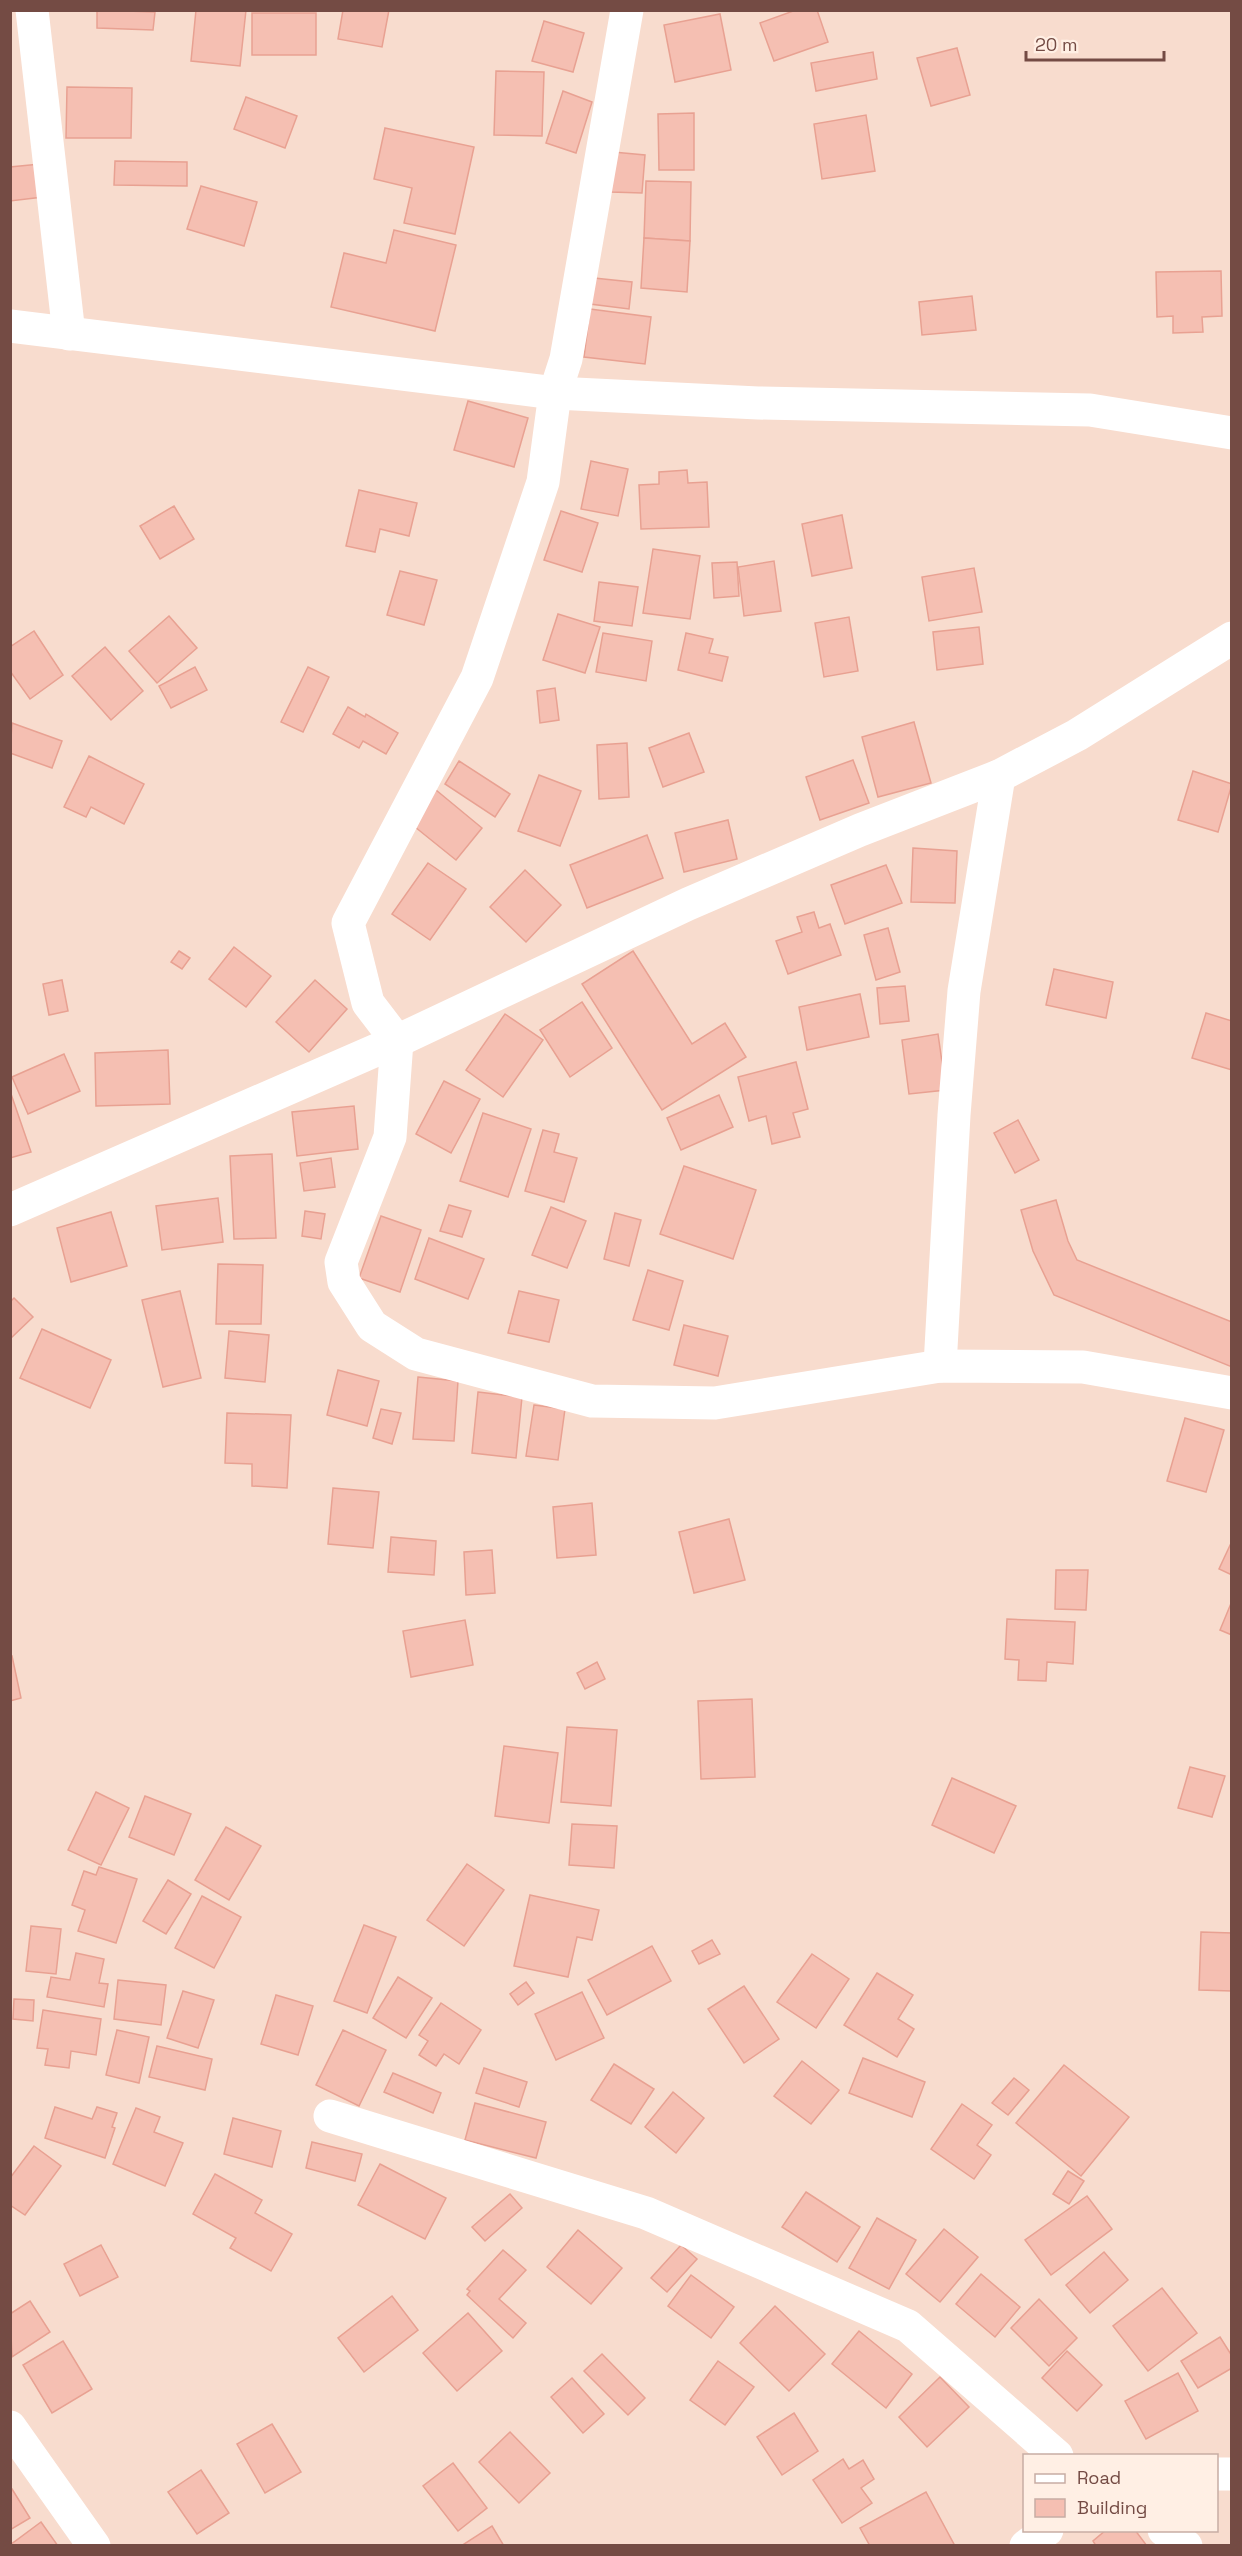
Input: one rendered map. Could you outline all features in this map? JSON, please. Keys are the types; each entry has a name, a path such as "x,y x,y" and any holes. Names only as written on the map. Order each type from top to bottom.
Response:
{"street":[{"path":"32,10 69,333"},
{"path":"627,10 567,359 555,393 543,482 477,678 348,923 368,1004 397,1041 390,1137 342,1262 344,1282 372,1326 416,1354 592,1401 715,1403 940,1366 1083,1367 1232,1393"},
{"path":"10,326 555,393 758,403 1090,410 1232,433"},
{"path":"10,1210 397,1041 688,904 860,830 999,776 1077,735 1232,638"},
{"path":"940,1366 954,1115 964,991 999,776"},
{"path":"330,2116 646,2213 908,2326 1056,2454"},
{"path":"10,2427 94,2546"},
{"path":"1026,2546 1044,2532"},
{"path":"1167,2532 1186,2546"}],"shaded area":[{"path":"11,11 1231,11 1231,2545 11,2546"}],"building":[{"path":"97,10 155,12 153,30 97,28"},
{"path":"196,10 246,10 240,66 191,61"},
{"path":"343,10 389,10 382,47 338,39"},
{"path":"796,10 817,10 828,42 774,61 760,23"},
{"path":"252,13 316,13 316,55 252,55"},
{"path":"720,14 731,70 675,82 664,25"},
{"path":"544,21 584,33 573,72 532,61"},
{"path":"957,48 970,95 931,106 917,58"},
{"path":"873,52 877,79 816,91 811,63"},
{"path":"496,71 544,72 542,136 494,135"},
{"path":"67,87 132,88 131,138 66,138"},
{"path":"563,91 592,102 576,153 546,143"},
{"path":"246,97 297,116 285,148 234,129"},
{"path":"694,113 694,170 659,170 658,114"},
{"path":"866,115 875,171 822,179 814,124"},
{"path":"385,128 474,147 455,234 404,223 412,188 374,179"},
{"path":"613,152 645,155 642,193 611,192"},
{"path":"115,161 187,162 187,186 114,185"},
{"path":"40,164 43,197 10,201 10,167"},
{"path":"646,181 691,182 690,241 644,238"},
{"path":"201,186 257,202 244,246 187,229"},
{"path":"394,230 456,245 435,331 331,307 344,253 386,263"},
{"path":"644,238 690,241 687,292 641,288"},
{"path":"1221,271 1222,316 1202,317 1203,332 1173,333 1173,316 1157,317 1156,272"},
{"path":"594,278 632,282 629,309 590,304"},
{"path":"972,296 976,330 922,335 919,302"},
{"path":"590,309 651,317 645,364 584,357"},
{"path":"468,401 528,418 514,467 454,450"},
{"path":"591,461 628,469 618,516 581,509"},
{"path":"687,470 688,483 707,482 709,527 641,529 639,485 659,484 659,472"},
{"path":"359,490 417,503 409,536 380,529 375,552 346,546"},
{"path":"174,506 194,539 160,559 140,526"},
{"path":"561,511 598,523 582,572 544,560"},
{"path":"842,515 852,568 812,576 802,524"},
{"path":"653,549 700,556 690,619 643,613"},
{"path":"774,561 781,611 744,616 738,567"},
{"path":"737,562 739,596 714,598 712,563"},
{"path":"974,568 982,612 929,621 922,577"},
{"path":"400,571 437,580 424,625 387,615"},
{"path":"599,582 638,587 632,626 594,621"},
{"path":"558,614 600,627 585,673 543,660"},
{"path":"169,616 197,648 157,683 129,651"},
{"path":"849,617 858,671 824,677 815,623"},
{"path":"979,627 983,664 937,670 933,632"},
{"path":"34,631 63,675 30,699 10,671 10,647"},
{"path":"603,633 652,641 646,681 596,672"},
{"path":"686,633 713,639 709,653 728,657 722,681 678,670"},
{"path":"105,647 143,691 111,720 72,676"},
{"path":"195,667 207,690 171,708 159,686"},
{"path":"308,667 329,677 303,732 281,722"},
{"path":"555,688 559,720 540,723 537,691"},
{"path":"348,707 365,717 366,714 398,733 386,754 363,741 359,748 333,734"},
{"path":"914,722 931,783 878,797 862,737"},
{"path":"12,723 62,741 52,768 10,753"},
{"path":"689,733 704,772 663,787 649,748"},
{"path":"627,743 629,797 599,799 597,745"},
{"path":"89,756 144,784 124,824 91,807 86,817 64,807"},
{"path":"853,760 869,803 820,820 806,777"},
{"path":"459,761 510,794 495,817 445,784"},
{"path":"1193,771 1232,784 1218,832 1178,820"},
{"path":"539,775 581,791 560,846 518,831"},
{"path":"436,790 482,828 456,860 410,823"},
{"path":"728,820 737,859 684,872 675,833"},
{"path":"647,835 663,878 587,908 570,865"},
{"path":"913,848 957,851 955,903 911,902"},
{"path":"428,863 466,889 430,940 392,914"},
{"path":"886,865 902,903 845,924 831,885"},
{"path":"525,870 561,905 526,942 490,907"},
{"path":"814,912 819,928 830,924 841,955 788,974 776,941 802,932 797,917"},
{"path":"888,928 900,972 876,980 864,935"},
{"path":"234,947 271,976 246,1007 209,979"},
{"path":"179,951 190,958 182,969 171,962"},
{"path":"633,951 692,1044 725,1023 746,1057 662,1110 582,984"},
{"path":"1054,969 1113,982 1106,1018 1046,1005"},
{"path":"62,980 68,1011 49,1015 43,984"},
{"path":"315,980 347,1009 309,1052 276,1022"},
{"path":"905,986 909,1021 880,1024 877,988"},
{"path":"860,994 869,1037 807,1050 799,1007"},
{"path":"582,1002 612,1048 570,1077 540,1030"},
{"path":"1206,1013 1232,1021 1232,1070 1192,1058"},
{"path":"505,1014 543,1040 503,1097 466,1070"},
{"path":"938,1034 946,1090 909,1094 902,1040"},
{"path":"168,1050 170,1104 96,1106 95,1053"},
{"path":"64,1054 80,1091 28,1114 12,1077"},
{"path":"796,1062 808,1109 793,1113 800,1137 772,1144 766,1116 749,1121 738,1077"},
{"path":"444,1081 480,1099 451,1153 416,1134"},
{"path":"10,1091 31,1152 10,1158"},
{"path":"719,1095 733,1127 681,1150 667,1118"},
{"path":"354,1106 358,1149 297,1156 292,1112"},
{"path":"483,1113 531,1129 508,1197 460,1181"},
{"path":"1018,1120 1039,1160 1015,1173 994,1133"},
{"path":"543,1130 559,1134 554,1152 577,1158 564,1202 525,1191"},
{"path":"272,1154 276,1238 234,1239 230,1156"},
{"path":"331,1158 335,1187 304,1191 300,1163"},
{"path":"684,1166 756,1190 733,1259 660,1234"},
{"path":"218,1198 223,1242 162,1250 156,1206"},
{"path":"1056,1200 1068,1241 1077,1260 1232,1322 1232,1367 1054,1295 1033,1251 1021,1210"},
{"path":"449,1205 471,1211 462,1237 440,1231"},
{"path":"551,1207 586,1221 567,1268 532,1255"},
{"path":"305,1211 325,1214 321,1239 302,1236"},
{"path":"111,1212 127,1266 71,1282 57,1228"},
{"path":"615,1213 641,1220 629,1266 604,1259"},
{"path":"381,1216 421,1230 400,1292 359,1278"},
{"path":"429,1238 484,1259 468,1299 415,1279"},
{"path":"218,1264 263,1265 261,1324 216,1324"},
{"path":"648,1270 683,1281 669,1330 633,1320"},
{"path":"180,1291 201,1378 163,1387 142,1300"},
{"path":"519,1291 559,1300 549,1342 508,1333"},
{"path":"14,1298 33,1317 10,1339 10,1302"},
{"path":"684,1325 728,1336 718,1376 674,1365"},
{"path":"42,1329 111,1360 90,1408 20,1378"},
{"path":"229,1331 269,1335 265,1382 225,1378"},
{"path":"338,1370 379,1381 367,1426 327,1415"},
{"path":"418,1377 458,1381 454,1441 413,1439"},
{"path":"478,1392 522,1397 516,1458 472,1453"},
{"path":"534,1405 565,1409 558,1460 526,1456"},
{"path":"381,1409 401,1413 392,1444 373,1438"},
{"path":"227,1413 291,1415 287,1488 252,1486 252,1464 225,1463"},
{"path":"1185,1418 1224,1430 1206,1492 1167,1481"},
{"path":"333,1488 379,1492 373,1548 328,1544"},
{"path":"592,1503 596,1555 557,1558 553,1507"},
{"path":"729,1519 745,1580 694,1593 679,1532"},
{"path":"391,1537 436,1541 434,1575 388,1572"},
{"path":"1232,1541 1232,1575 1219,1569"},
{"path":"492,1550 495,1593 466,1595 464,1552"},
{"path":"1056,1570 1088,1570 1086,1610 1055,1609"},
{"path":"1232,1601 1232,1635 1220,1630"},
{"path":"1007,1619 1075,1622 1073,1664 1047,1662 1046,1681 1018,1680 1019,1660 1005,1659"},
{"path":"465,1620 473,1665 411,1677 403,1631"},
{"path":"12,1656 21,1698 10,1701 10,1657"},
{"path":"597,1662 605,1679 585,1689 577,1673"},
{"path":"752,1699 755,1777 701,1779 698,1701"},
{"path":"567,1727 617,1730 611,1806 561,1802"},
{"path":"504,1746 558,1753 549,1823 495,1816"},
{"path":"1190,1767 1225,1776 1212,1817 1178,1808"},
{"path":"952,1778 1016,1806 994,1853 932,1825"},
{"path":"96,1792 129,1808 101,1865 68,1850"},
{"path":"145,1796 191,1814 174,1855 129,1837"},
{"path":"572,1824 617,1826 614,1868 569,1865"},
{"path":"226,1827 261,1846 229,1900 195,1880"},
{"path":"467,1864 504,1890 464,1946 427,1920"},
{"path":"99,1867 137,1879 116,1943 78,1931 85,1910 72,1905 84,1871 96,1875"},
{"path":"168,1880 191,1894 166,1934 143,1921"},
{"path":"530,1895 599,1910 592,1940 577,1937 568,1977 514,1966"},
{"path":"202,1896 241,1917 214,1968 175,1948"},
{"path":"364,1925 396,1937 367,2013 334,2001"},
{"path":"31,1926 61,1929 56,1974 26,1971"},
{"path":"1201,1932 1232,1933 1232,1991 1199,1990"},
{"path":"712,1940 720,1954 699,1964 692,1951"},
{"path":"652,1946 671,1981 607,2015 588,1980"},
{"path":"76,1953 104,1959 99,1983 108,1984 104,2007 47,1997 51,1977 70,1980"},
{"path":"812,1954 849,1979 816,2028 777,2002"},
{"path":"877,1973 913,1995 898,2019 914,2029 897,2057 844,2025"},
{"path":"398,1977 432,1998 406,2038 373,2018"},
{"path":"118,1980 166,1985 161,2025 114,2019"},
{"path":"526,1982 534,1993 518,2005 510,1994"},
{"path":"744,1986 779,2039 744,2063 708,2009"},
{"path":"183,1991 214,2000 198,2048 167,2038"},
{"path":"582,1992 604,2038 556,2060 535,2014"},
{"path":"276,1995 313,2006 298,2055 261,2044"},
{"path":"14,1999 34,2000 33,2021 13,2019"},
{"path":"441,2003 481,2030 459,2064 444,2054 436,2066 419,2055 428,2041 419,2035"},
{"path":"43,2010 101,2019 96,2055 71,2051 69,2068 45,2065 48,2049 37,2048"},
{"path":"117,2030 149,2037 139,2083 106,2075"},
{"path":"343,2030 386,2050 359,2106 316,2085"},
{"path":"157,2046 212,2059 205,2090 149,2077"},
{"path":"863,2058 925,2082 912,2117 849,2093"},
{"path":"802,2061 839,2090 811,2124 774,2096"},
{"path":"614,2064 654,2089 631,2124 591,2100"},
{"path":"1064,2065 1129,2117 1081,2176 1016,2123"},
{"path":"484,2068 527,2082 519,2107 476,2093"},
{"path":"393,2073 441,2093 433,2113 384,2092"},
{"path":"1014,2078 1029,2090 1008,2115 992,2103"},
{"path":"673,2092 704,2118 676,2153 645,2127"},
{"path":"475,2103 546,2122 536,2158 465,2140"},
{"path":"962,2104 992,2125 977,2145 991,2155 974,2179 931,2149"},
{"path":"55,2107 92,2119 97,2107 117,2113 112,2127 115,2128 105,2158 45,2138"},
{"path":"136,2108 160,2117 154,2132 183,2143 165,2186 113,2164"},
{"path":"233,2118 281,2131 272,2167 224,2154"},
{"path":"312,2142 362,2154 355,2181 306,2168"},
{"path":"34,2146 61,2166 25,2215 10,2205 10,2178"},
{"path":"380,2164 446,2198 425,2239 358,2205"},
{"path":"1068,2171 1084,2181 1069,2204 1053,2194"},
{"path":"215,2174 262,2200 255,2213 292,2234 271,2271 230,2248 236,2238 193,2214"},
{"path":"806,2192 860,2227 837,2262 782,2227"},
{"path":"510,2194 522,2208 485,2241 472,2227"},
{"path":"1087,2196 1112,2229 1051,2275 1025,2240"},
{"path":"877,2218 916,2240 889,2289 849,2268"},
{"path":"944,2229 978,2257 940,2302 906,2274"},
{"path":"578,2230 622,2268 591,2304 547,2267"},
{"path":"101,2245 118,2277 80,2296 64,2264"},
{"path":"681,2245 697,2259 667,2292 651,2278"},
{"path":"503,2250 526,2270 499,2299 526,2323 513,2338 467,2295 470,2291 467,2289"},
{"path":"1104,2252 1128,2280 1090,2313 1066,2285"},
{"path":"981,2274 1020,2307 995,2337 956,2304"},
{"path":"691,2275 734,2307 711,2338 668,2306"},
{"path":"1162,2288 1197,2333 1148,2371 1113,2326"},
{"path":"392,2296 418,2330 364,2372 338,2338"},
{"path":"1039,2299 1077,2338 1049,2366 1011,2328"},
{"path":"30,2301 50,2332 12,2357 10,2314"},
{"path":"775,2306 825,2354 789,2391 740,2343"},
{"path":"468,2313 502,2351 457,2391 423,2353"},
{"path":"859,2331 912,2374 886,2408 832,2364"},
{"path":"1220,2337 1232,2356 1232,2368 1198,2388 1181,2361"},
{"path":"63,2341 92,2389 52,2413 23,2365"},
{"path":"1067,2351 1102,2385 1077,2411 1042,2378"},
{"path":"602,2354 645,2398 628,2415 584,2371"},
{"path":"718,2361 754,2387 725,2425 690,2400"},
{"path":"1178,2373 1198,2411 1146,2439 1125,2401"},
{"path":"940,2377 969,2407 927,2447 899,2417"},
{"path":"572,2378 604,2414 583,2433 551,2397"},
{"path":"794,2413 818,2451 782,2475 757,2437"},
{"path":"272,2424 301,2472 265,2493 237,2444"},
{"path":"510,2432 550,2473 519,2503 479,2462"},
{"path":"843,2459 849,2469 863,2460 874,2479 861,2488 872,2503 842,2523 813,2480"},
{"path":"453,2463 487,2508 458,2531 423,2486"},
{"path":"201,2470 229,2513 197,2534 168,2492"},
{"path":"12,2489 30,2518 10,2530 10,2490"},
{"path":"926,2492 955,2546 870,2546 860,2528"},
{"path":"41,2522 58,2546 10,2546 10,2545"},
{"path":"492,2526 504,2546 461,2546"},
{"path":"1104,2532 1136,2532 1147,2546 1096,2546 1093,2541"}]}
